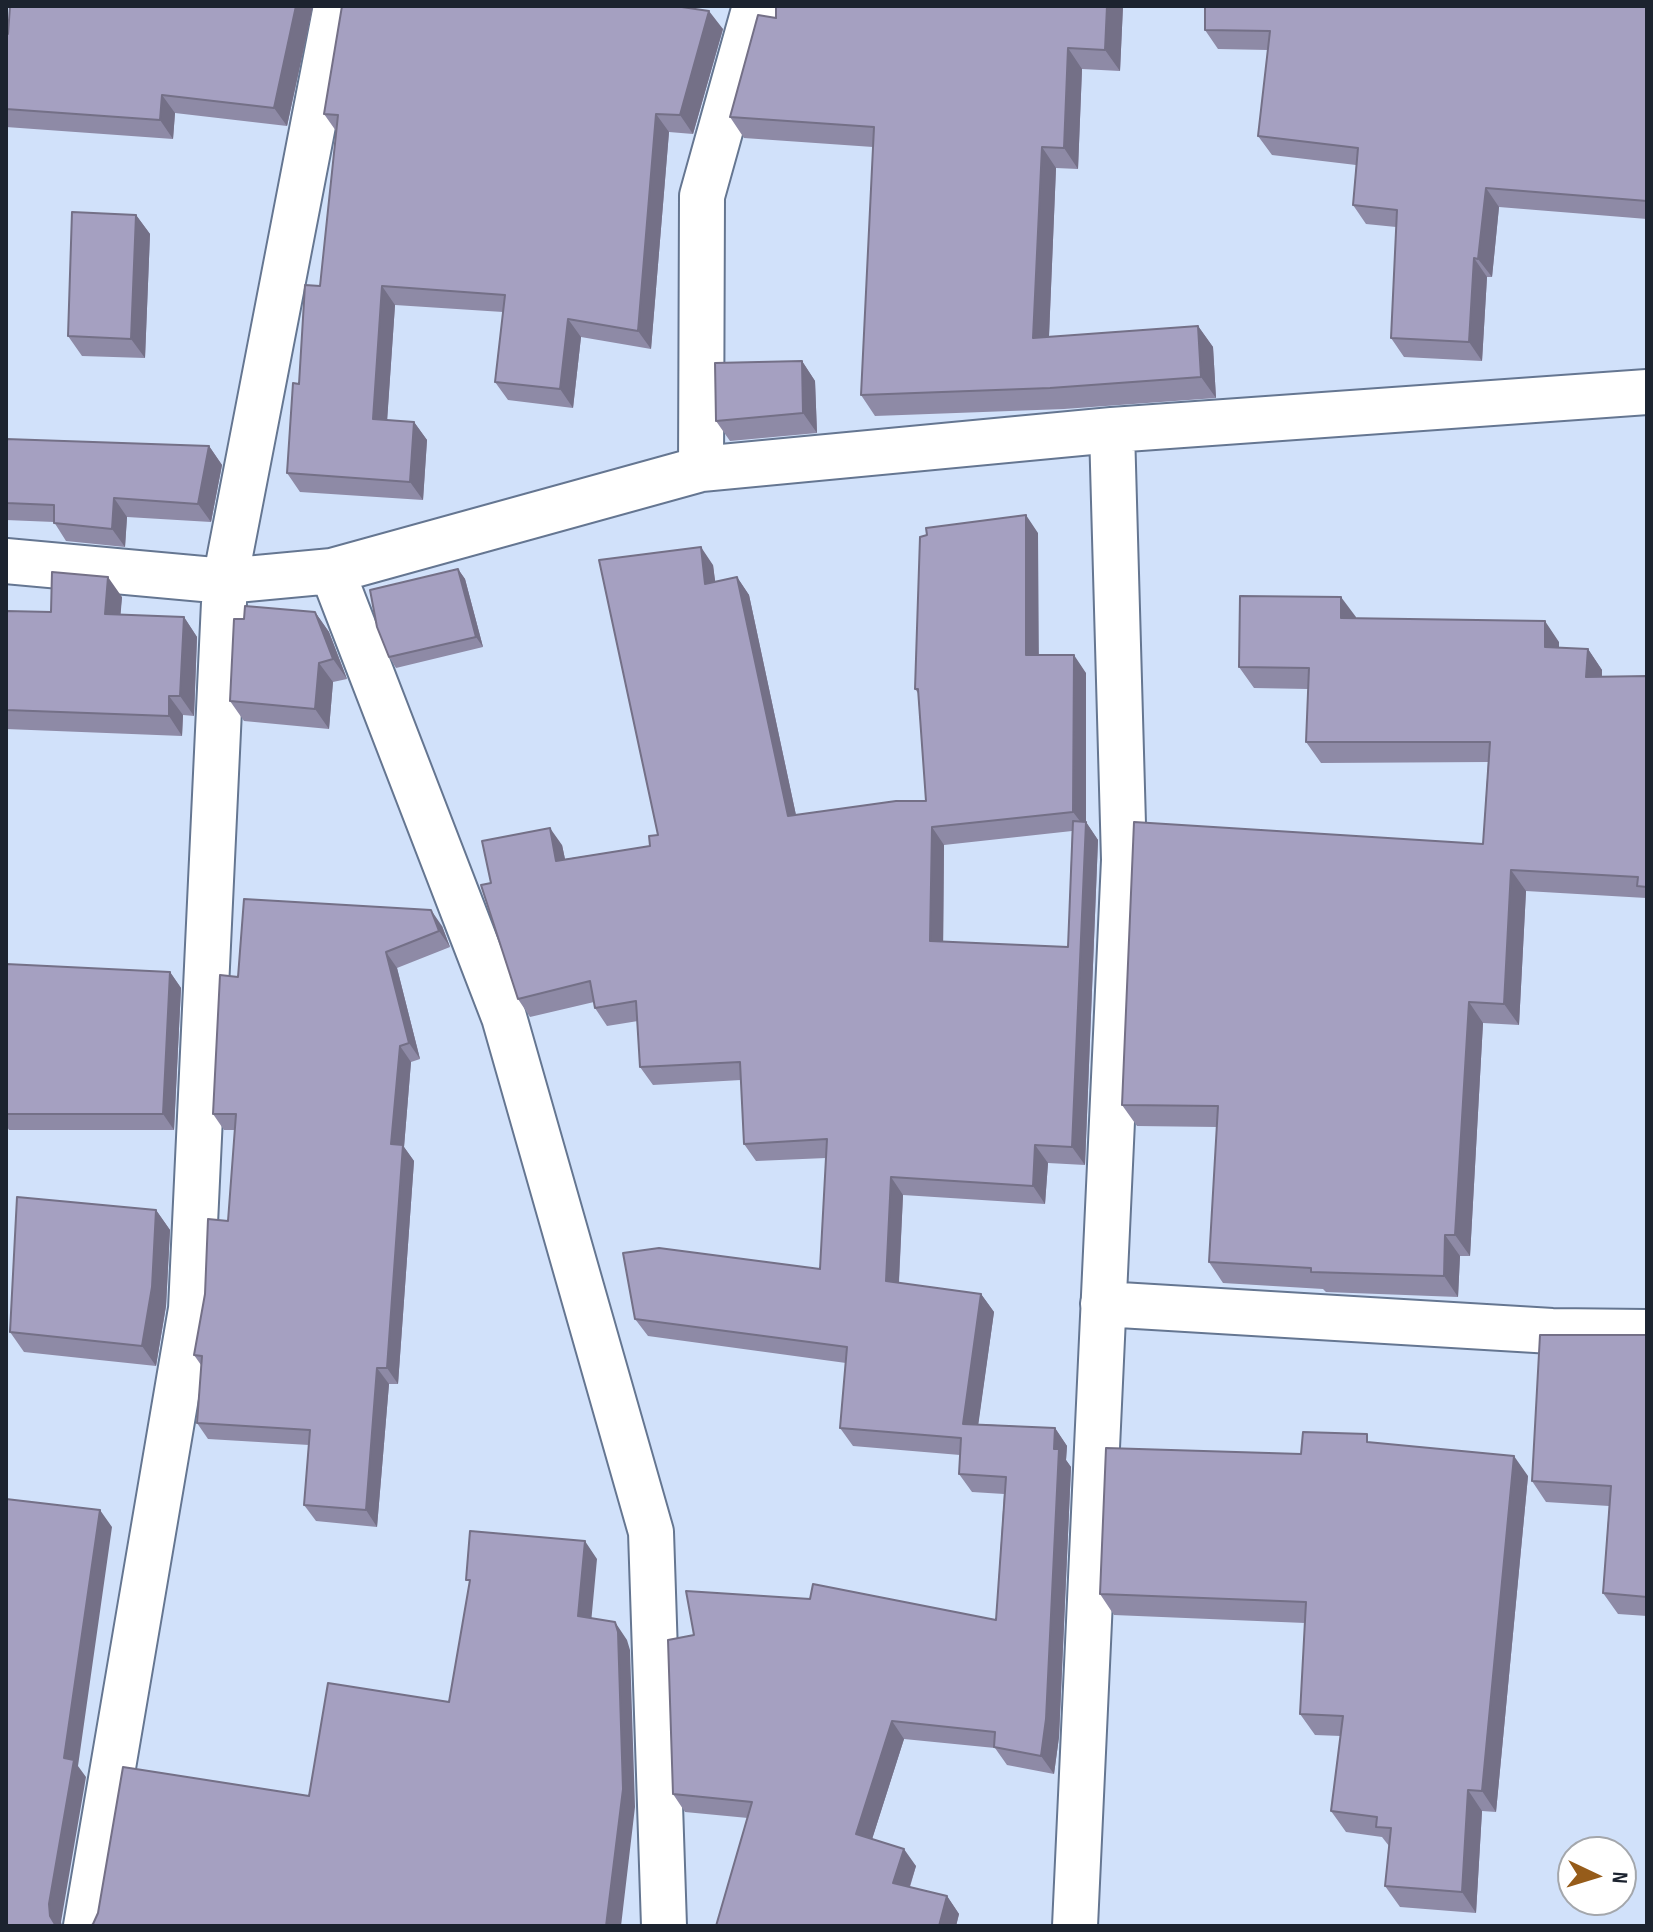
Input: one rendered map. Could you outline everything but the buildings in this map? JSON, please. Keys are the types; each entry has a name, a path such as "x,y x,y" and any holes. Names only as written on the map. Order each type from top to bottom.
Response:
{"street":[{"path":"86,1926 191,1309 225,581 336,6"},
{"path":"701,469 702,196 755,6"},
{"path":"6,561 225,581 332,571 701,469 1112,430 1647,392"},
{"path":"1075,1926 1124,860 1112,430"},
{"path":"332,571 504,1017 651,1532 664,1926"},
{"path":"1103,1304 1552,1331 1647,1332"}]}
